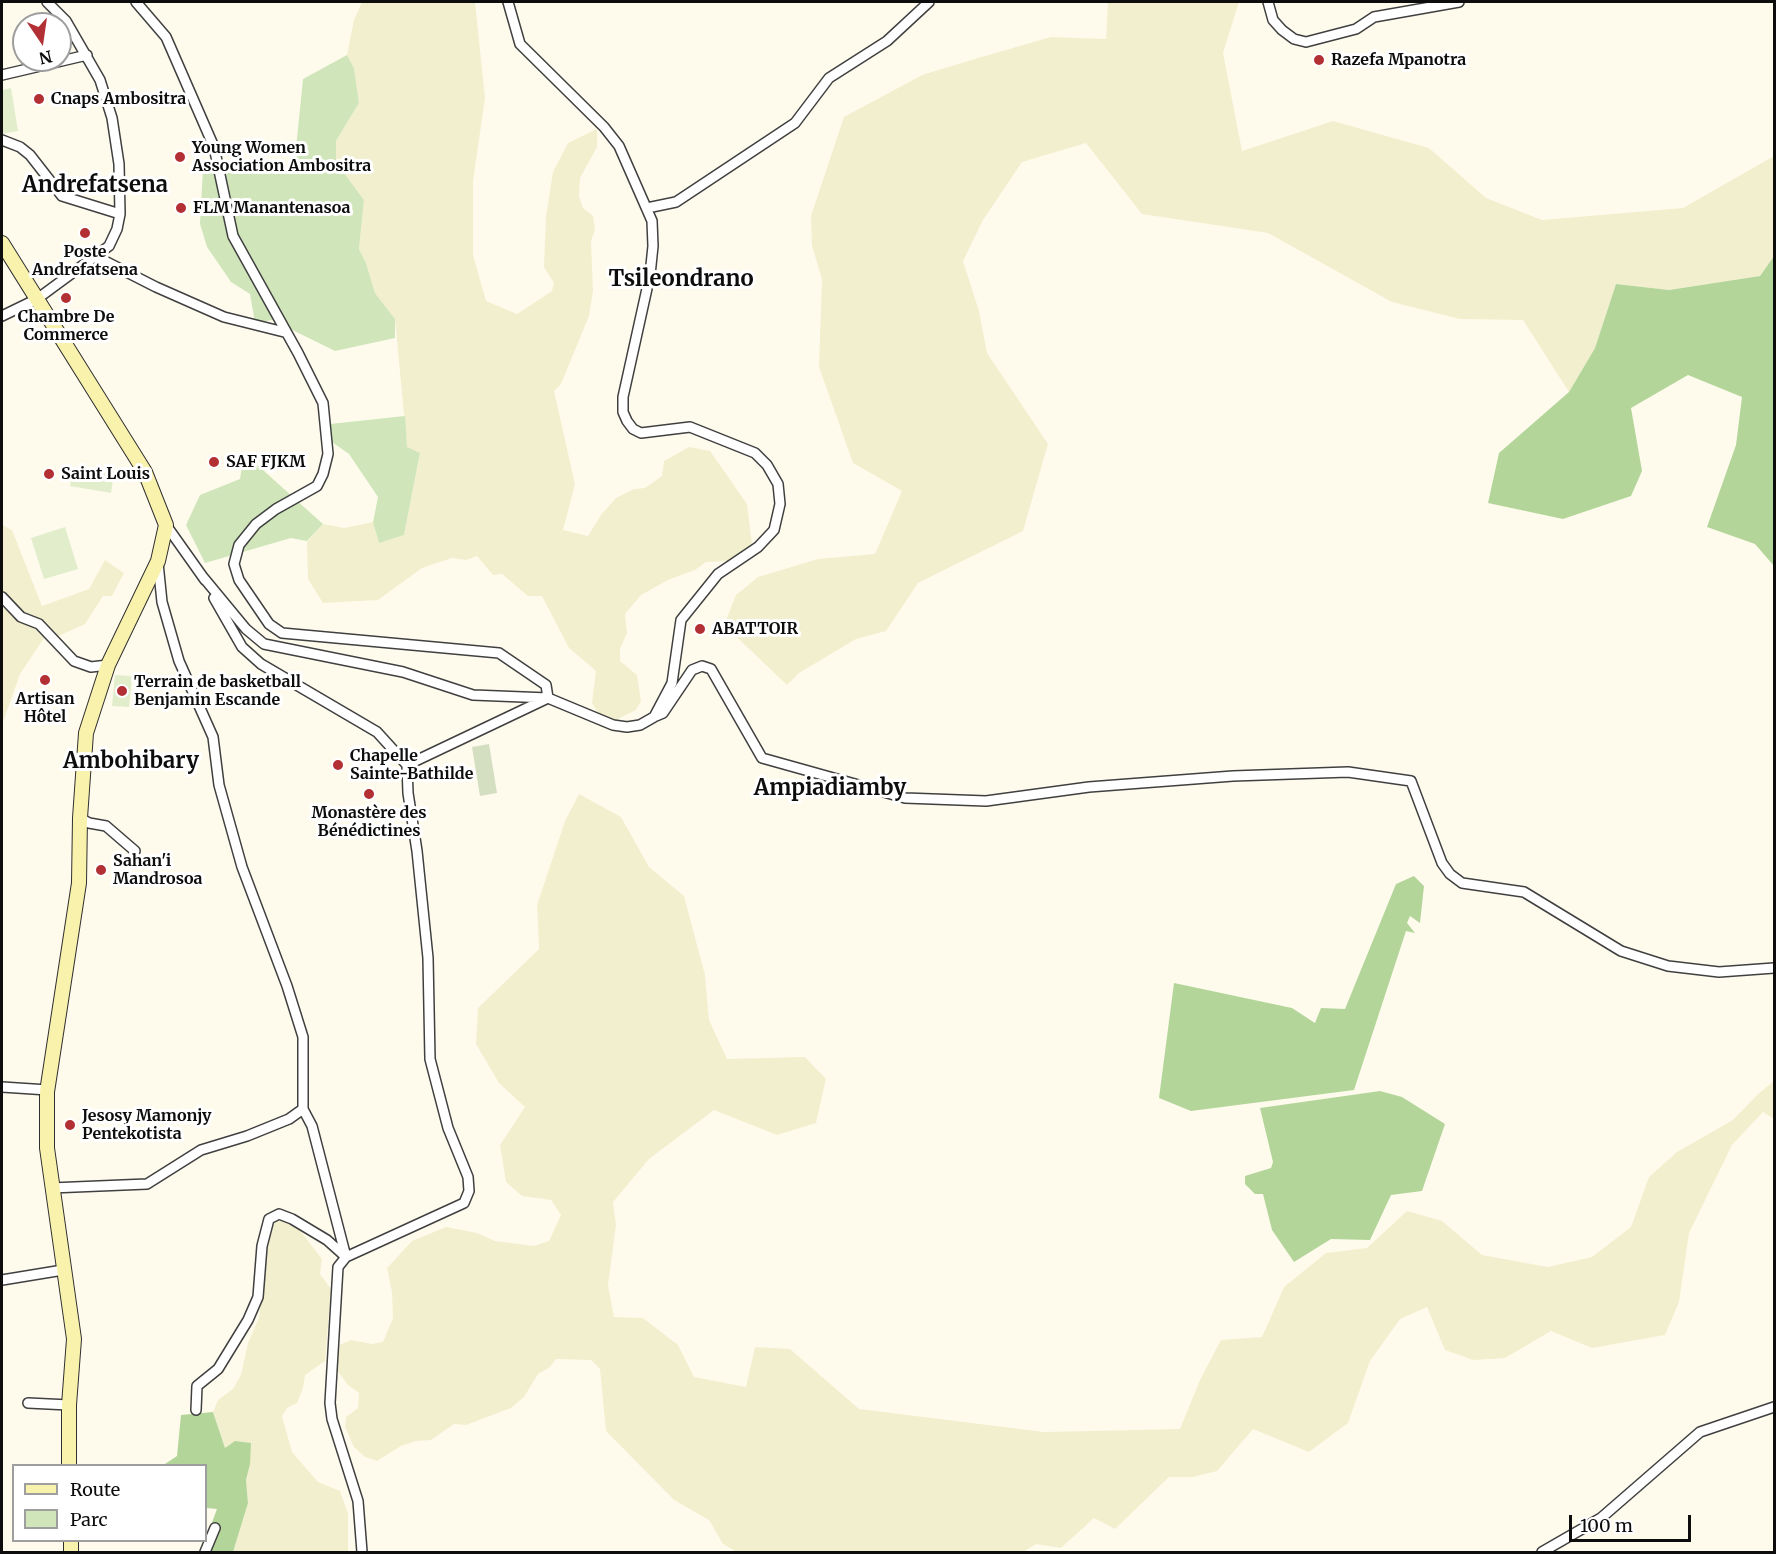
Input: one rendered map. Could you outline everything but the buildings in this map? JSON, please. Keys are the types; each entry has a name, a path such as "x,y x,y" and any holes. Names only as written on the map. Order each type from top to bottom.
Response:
{"street":[{"path":"2,316 36,298 109,246 117,229 120,214 119,164 112,118 100,81 66,21 46,2"},
{"path":"136,2 166,37 207,126 214,147 232,236 323,404 328,454 323,474 316,486 276,509 256,524 239,545 234,564 239,580 269,624 282,633 499,653 546,685 548,698"},
{"path":"508,2 520,44 604,127 619,146 652,220 653,246 650,274 623,397 623,412 627,421 633,429 641,433 690,427 755,453 767,465 778,484 780,504 774,530 758,547 718,574 681,620 672,683 654,717"},
{"path":"647,208 676,202 795,123 829,78 886,41 929,2"},
{"path":"1268,2 1273,20 1282,30 1294,39 1306,42 1356,29 1374,17 1459,2"},
{"path":"2,75 87,55"},
{"path":"2,140 20,147 30,155 62,196 120,214"},
{"path":"2,243 145,472 166,525 246,629 264,644 403,672 472,695 548,698 613,725 627,727 640,725 663,713 692,670 702,666 711,669 762,758 905,798 986,801 1100,786 1233,776 1348,772 1411,781 1442,863 1450,874 1462,883 1524,892 1622,951 1668,966 1719,972 1774,968"},
{"path":"95,256 156,288 224,316 285,332"},
{"path":"69,1464 69,1405 74,1339 46,1148 48,1090 79,883 80,818 86,733 108,665 158,561 166,525"},
{"path":"158,561 162,602 179,661 213,737 219,784 242,867 287,986 303,1037 303,1109 312,1126 346,1257"},
{"path":"203,576 242,647 261,664 376,732 407,765 408,793 417,851 428,958 430,1059 448,1128 468,1177 469,1191 464,1203 346,1257 338,1267 330,1403 332,1419 358,1501 362,1552"},
{"path":"2,597 21,617 39,624 74,661 91,667 108,665"},
{"path":"407,765 548,698"},
{"path":"80,818 89,823 106,826 135,851"},
{"path":"2,1087 48,1090"},
{"path":"51,1188 147,1184 201,1150 247,1136 289,1119 303,1109"},
{"path":"196,1410 197,1386 218,1369 248,1320 258,1297 262,1246 269,1219 279,1214 292,1218 327,1240 346,1257"},
{"path":"2,1280 63,1270"},
{"path":"28,1403 69,1405"},
{"path":"1542,1552 1601,1518 1700,1432 1774,1407"},
{"path":"205,1552 215,1528"}],"shaded area":[{"path":"362,2 475,2 485,98 473,181 473,255 486,301 517,314 552,291 554,283 544,267 546,216 553,172 568,143 597,129 597,147 580,178 579,196 583,208 593,216 595,230 591,241 593,291 589,316 561,384 554,391 575,484 563,530 588,536 601,515 616,498 634,489 645,488 662,476 664,461 689,447 710,451 747,504 752,544 729,561 706,562 695,570 668,580 641,595 625,614 627,633 620,649 620,661 637,675 641,701 636,710 614,721 598,713 592,703 596,671 569,648 542,596 528,596 502,574 493,575 477,556 466,560 452,558 422,568 378,600 323,603 308,579 307,542 323,524 344,528 373,522 379,542 404,535 420,454 407,447 395,319 375,293 359,249 364,200 336,162 336,141 359,103 354,68 347,55 354,20"},
{"path":"1108,2 1239,2 1223,53 1242,151 1333,121 1429,148 1486,198 1542,220 1683,208 1774,156 1774,256 1760,276 1669,290 1616,284 1595,348 1569,392 1523,320 1460,319 1392,302 1268,233 1142,214 1086,143 1022,162 983,220 963,261 979,311 987,353 1048,444 1023,531 918,583 886,631 856,639 799,673 787,685 724,625 736,595 758,577 818,559 875,554 902,491 853,463 819,367 822,279 812,246 811,216 844,117 922,75 978,58 1051,37 1106,39"},
{"path":"2,525 12,530 42,606 89,589 105,560 124,573 112,596 103,596 85,624 54,638 48,632 20,674 2,725"},
{"path":"579,794 621,817 649,867 684,896 705,975 709,1020 727,1059 805,1057 826,1079 816,1123 777,1135 714,1110 649,1159 613,1202 616,1225 608,1285 614,1317 643,1318 678,1345 694,1377 746,1387 755,1347 790,1349 859,1409 1044,1432 1180,1429 1200,1380 1221,1340 1262,1337 1284,1287 1326,1253 1367,1248 1407,1211 1442,1221 1482,1255 1548,1267 1592,1257 1631,1227 1649,1177 1677,1152 1733,1120 1774,1081 1774,1119 1763,1112 1732,1145 1689,1233 1679,1302 1665,1335 1592,1348 1551,1331 1505,1358 1473,1360 1445,1350 1427,1307 1400,1319 1370,1361 1348,1423 1309,1452 1253,1429 1217,1471 1193,1477 1169,1477 1115,1529 1094,1518 1061,1548 1036,1544 1023,1552 737,1552 723,1544 709,1520 674,1500 606,1431 600,1369 591,1360 556,1359 550,1367 538,1374 524,1397 511,1408 466,1425 454,1424 431,1440 416,1441 401,1446 377,1461 365,1457 354,1447 345,1427 346,1417 358,1408 359,1393 348,1385 336,1369 337,1346 351,1340 372,1344 383,1342 393,1318 392,1292 387,1268 412,1241 446,1227 477,1233 495,1241 534,1246 549,1241 561,1215 551,1200 522,1196 506,1182 500,1145 525,1107 499,1083 476,1044 478,1008 539,949 537,905 565,821"},
{"path":"274,1221 286,1221 298,1228 322,1259 320,1274 331,1289 325,1361 305,1375 297,1403 287,1408 282,1416 292,1452 318,1482 340,1491 348,1514 348,1552 233,1552 248,1503 246,1480 250,1464 225,1448 213,1412 218,1400 233,1389 241,1375 248,1343 259,1318 266,1244"}],"green space":[{"path":"347,55 354,68 359,103 336,141 336,162 364,200 359,249 375,293 395,319 395,338 335,351 272,320 255,323 250,294 231,282 207,247 200,224 203,167 294,168 303,79"},
{"path":"11,88 18,131 2,134 2,90"},
{"path":"1774,256 1774,566 1755,544 1707,527 1736,445 1742,397 1688,375 1631,408 1642,471 1631,496 1563,519 1488,503 1499,453 1569,392 1595,348 1616,284 1669,290 1760,276"},
{"path":"405,416 407,447 420,453 404,535 379,543 373,522 378,497 349,454 329,440 330,424"},
{"path":"244,453 323,524 307,541 291,538 205,563 186,525 200,495 240,479"},
{"path":"74,467 114,474 111,493 70,486"},
{"path":"65,527 78,569 44,579 31,538"},
{"name":"Terrain de basketball Benjamin Escande","path":"115,675 132,676 129,707 112,706"},
{"path":"489,744 497,793 480,796 472,747"},
{"path":"1414,876 1424,886 1420,923 1410,916 1407,923 1415,933 1406,931 1354,1090 1191,1111 1159,1098 1174,983 1292,1008 1315,1023 1321,1008 1345,1009 1396,884"},
{"path":"1380,1091 1402,1097 1445,1124 1422,1191 1391,1195 1370,1240 1331,1239 1294,1262 1272,1230 1263,1194 1255,1194 1245,1184 1245,1176 1271,1168 1273,1162 1260,1108"},
{"path":"213,1412 225,1448 235,1441 251,1443 250,1464 246,1480 248,1503 233,1552 201,1552 205,1542 207,1542 217,1509 207,1508 207,1464 165,1464 177,1456 181,1415"}],"place":[{"name":"Razefa Mpanotra","path":"1319,60"},
{"name":"Cnaps Ambositra","path":"39,99"},
{"name":"Young Women Association Ambositra","path":"180,157"},
{"name":"FLM Manantenasoa","path":"181,208"},
{"name":"Poste Andrefatsena","path":"85,233"},
{"name":"Chambre De Commerce","path":"66,298"},
{"name":"SAF FJKM","path":"214,462"},
{"name":"Saint Louis","path":"49,474"},
{"name":"ABATTOIR","path":"700,629"},
{"name":"Artisan Hôtel","path":"45,680"},
{"name":"Terrain de basketball Benjamin Escande","path":"122,691"},
{"name":"Chapelle Sainte-Bathilde","path":"338,765"},
{"name":"Monastère des Bénédictines","path":"369,794"},
{"name":"Sahan'i Mandrosoa","path":"101,870"},
{"name":"Jesosy Mamonjy Pentekotista","path":"70,1125"}],"district":[{"name":"Andrefatsena","path":"95,186"},
{"name":"Tsileondrano","path":"681,280"},
{"name":"Ambohibary","path":"131,762"},
{"name":"Ampiadiamby","path":"830,789"}]}
